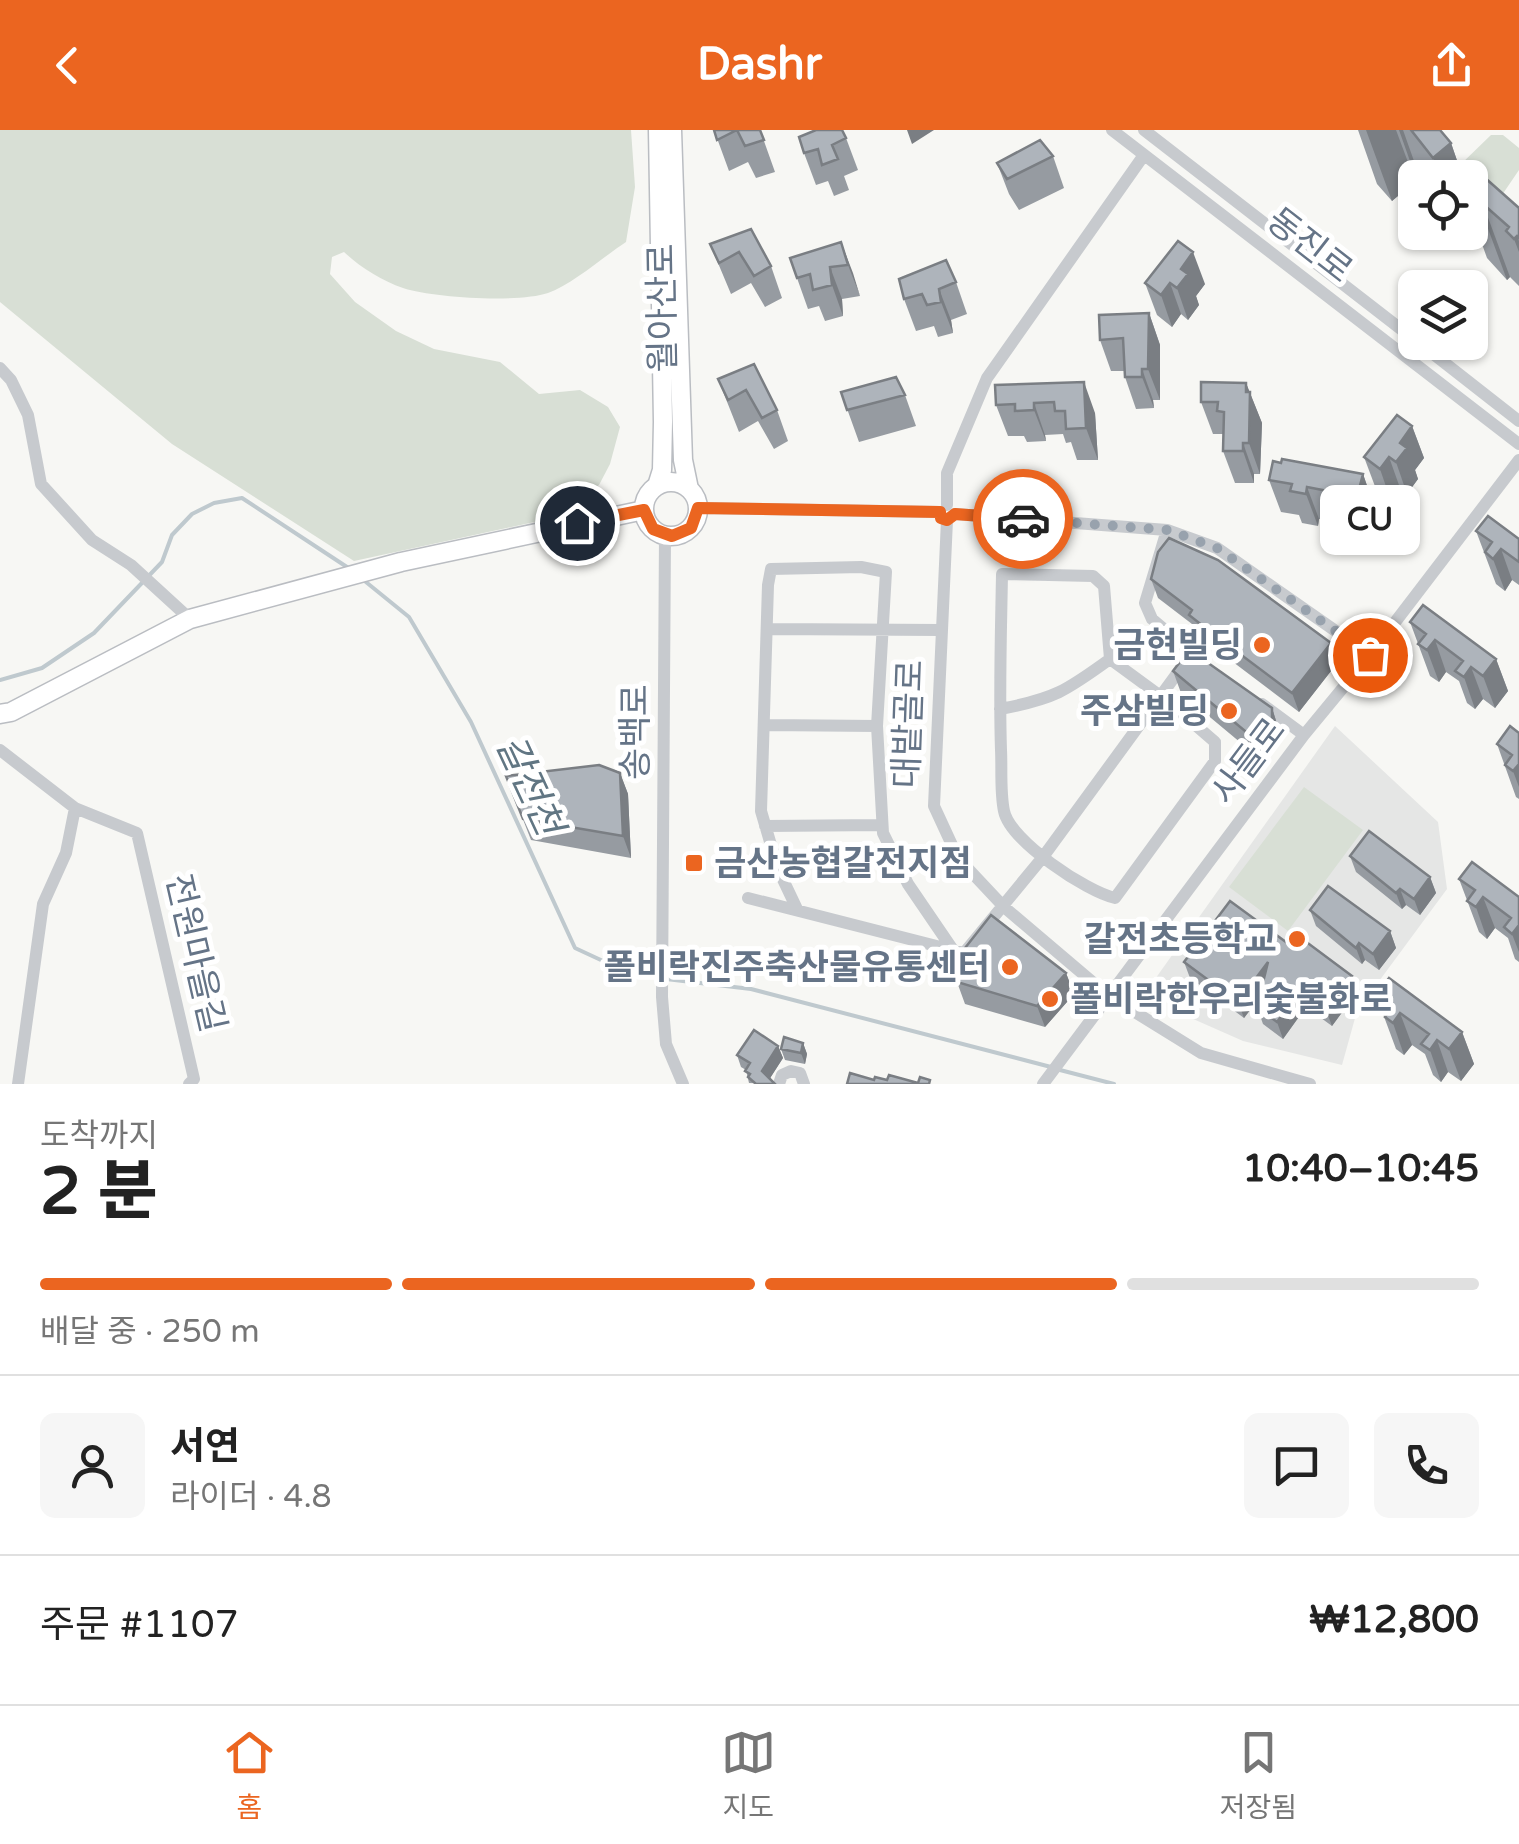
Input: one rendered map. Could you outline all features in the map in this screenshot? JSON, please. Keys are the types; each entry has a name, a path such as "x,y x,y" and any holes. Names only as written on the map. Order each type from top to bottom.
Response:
{"main road":[{"name":"월아산로","path":"656,486 662,470 664,422 658,130"},
{"path":"672,130 683,460 698,508 691,528 679,535 665,535 648,523 644,510 647,496 656,486 677,482 689,488"},
{"path":"4,717 190,619 366,572 644,510"}],"street":[{"name":"동진로","path":"1112,130 1516,442"},
{"name":"동진로","path":"1144,130 1398,327"},
{"path":"1126,141 1136,168 1160,168"},
{"name":"대밭골로","path":"1144,155 987,378 947,473 934,806 958,858 1004,907 1109,996 1201,1053 1310,1084"},
{"name":"동진로","path":"1440,360 1519,421"},
{"path":"0,368 11,380 28,415 41,484 92,540 131,566 190,619"},
{"path":"1516,442 1519,460"},
{"name":"사들로","path":"1042,1084 1304,735 1519,460"},
{"path":"698,508 947,513 1168,530 1217,548 1370,655"},
{"path":"748,898 964,953 1004,907 1161,696 1198,657 1152,619 1144,603 1168,530"},
{"name":"송백로","path":"665,535 662,998 666,1044 682,1084"},
{"path":"796,909 778,869 761,811 771,570 861,567 886,572 877,726 883,833 908,884 953,950"},
{"path":"1002,574 1094,576 1104,586 1110,659 1161,696 1215,742 1215,761 1115,898 1099,894 1043,856 1017,834 1004,814 1000,709 1002,574"},
{"path":"767,628 941,630"},
{"path":"1000,709 1062,694 1110,659"},
{"path":"1247,693 1304,735"},
{"path":"764,725 877,726"},
{"path":"0,750 75,808 66,853 43,904 18,1084"},
{"name":"전원마을길","path":"75,808 137,833 194,1079 188,1084"},
{"path":"765,826 882,825"},
{"path":"780,1084 782,1075 790,1070 800,1073 804,1084"}],"shaded area":[{"path":"0,130 631,130 635,187 626,242 558,289 534,296 497,298 417,291 379,277 344,252 332,257 330,274 355,302 396,331 434,349 500,362 539,394 580,390 608,407 620,427 610,464 599,485 548,519 354,561 172,444 0,302"},
{"path":"1491,135 1503,135 1519,148 1519,170 1502,195 1488,189 1488,160 1465,160"},
{"name":"갈전초등학교","path":"1335,726 1438,822 1447,889 1357,1011 1342,1065 1243,1041 1191,1018 1148,989"},
{"path":"1304,787 1363,830 1288,931 1229,887"}],"building":[{"path":"714,130 737,130 717,140"},
{"path":"737,130 760,130 764,140 745,146"},
{"path":"816,130 842,130 846,138 832,145 838,159 822,165 818,149 804,153 799,137"},
{"path":"1411,130 1440,130 1451,143 1433,158"},
{"path":"1040,140 1053,156 1007,179 997,163"},
{"path":"1488,181 1519,208 1519,238 1514,239 1506,231 1509,227 1488,208"},
{"path":"751,229 771,266 754,276 739,252 719,263 710,244"},
{"path":"1178,241 1193,252 1181,269 1188,274 1177,288 1170,283 1161,295 1145,283"},
{"path":"841,242 848,265 830,267 832,285 813,290 810,274 797,278 790,258"},
{"path":"946,260 956,282 939,289 941,302 927,305 922,294 904,299 899,279"},
{"path":"1149,313 1148,369 1142,369 1142,377 1125,377 1123,338 1100,340 1099,315"},
{"path":"754,364 777,410 762,418 746,390 728,400 718,379"},
{"path":"896,377 905,395 847,410 841,392"},
{"path":"1084,382 1086,428 1066,429 1065,411 1055,411 1054,402 1034,403 1034,410 1015,411 1015,404 996,405 995,385"},
{"path":"1201,382 1246,383 1246,392 1250,392 1249,443 1243,443 1243,451 1223,451 1224,412 1217,411 1218,402 1201,402"},
{"path":"1397,415 1412,426 1400,443 1407,448 1396,462 1389,457 1380,469 1364,457"},
{"path":"1282,459 1363,474 1352,516 1346,515 1345,520 1328,517 1333,492 1307,487 1306,494 1290,491 1292,484 1269,480 1273,461 1281,463"},
{"path":"1488,516 1519,539 1519,562 1501,549 1493,559 1485,552 1492,542 1476,531"},
{"path":"1169,538 1218,560 1331,643 1292,693 1189,615 1192,610 1151,579 1158,552"},
{"path":"1423,605 1496,659 1483,676 1471,667 1464,677 1455,671 1463,661 1435,640 1427,650 1418,644 1426,634 1410,622"},
{"path":"1194,653 1272,708 1272,721 1257,741 1173,671 1186,654"},
{"path":"1510,726 1519,733 1519,764 1513,771 1505,765 1512,755 1497,744"},
{"path":"599,765 620,773 623,836 523,819 506,776"},
{"path":"1369,831 1430,877 1414,899 1400,889 1396,893 1350,856"},
{"path":"1472,862 1519,897 1519,925 1512,934 1504,927 1511,918 1483,897 1476,907 1467,901 1475,890 1459,879"},
{"path":"1328,886 1390,931 1373,954 1359,943 1356,948 1310,910"},
{"path":"1230,901 1290,945 1297,935 1352,976 1326,1010 1300,991 1277,1022 1257,1007 1268,962 1238,1002 1184,962"},
{"path":"991,915 1066,973 1037,1006 957,982 965,948"},
{"path":"1389,978 1462,1032 1449,1049 1437,1040 1430,1050 1421,1044 1429,1034 1400,1013 1393,1023 1385,1017 1392,1007 1376,995"},
{"path":"754,1030 778,1046 762,1071 775,1084 756,1084 745,1071 750,1063 737,1055"},
{"path":"784,1037 803,1043 801,1053 781,1049"},
{"path":"850,1073 874,1080 887,1080 889,1075 918,1083 920,1077 930,1080 929,1084 847,1084"}],"waterway":[{"name":"갈전천","path":"0,680 42,668 94,633 162,562 172,535 192,514 214,503 242,498 350,569"},
{"name":"갈전천","path":"361,578 409,617 471,722 575,948 631,974 657,977"},
{"name":"갈전천","path":"666,979 751,989 1051,1067"},
{"name":"갈전천","path":"1060,1070 1114,1084"}],"way so far":[{"path":"1023,519 1168,530 1217,548 1370,655"}],"place":[{"name":"금현빌딩","path":"1262,645"},
{"name":"CU","path":"1370,655"},
{"name":"주삼빌딩","path":"1229,711"},
{"name":"금산농협갈전지점","path":"694,863"},
{"name":"갈전초등학교","path":"1297,939"},
{"name":"폴비락진주축산물유통센터","path":"1010,967"},
{"name":"폴비락한우리숯불화로","path":"1050,999"}],"route":[{"path":"577,523 644,510 653,529 672,536 691,528 698,508 940,512 941,518 947,520 955,514 1023,519"}]}
